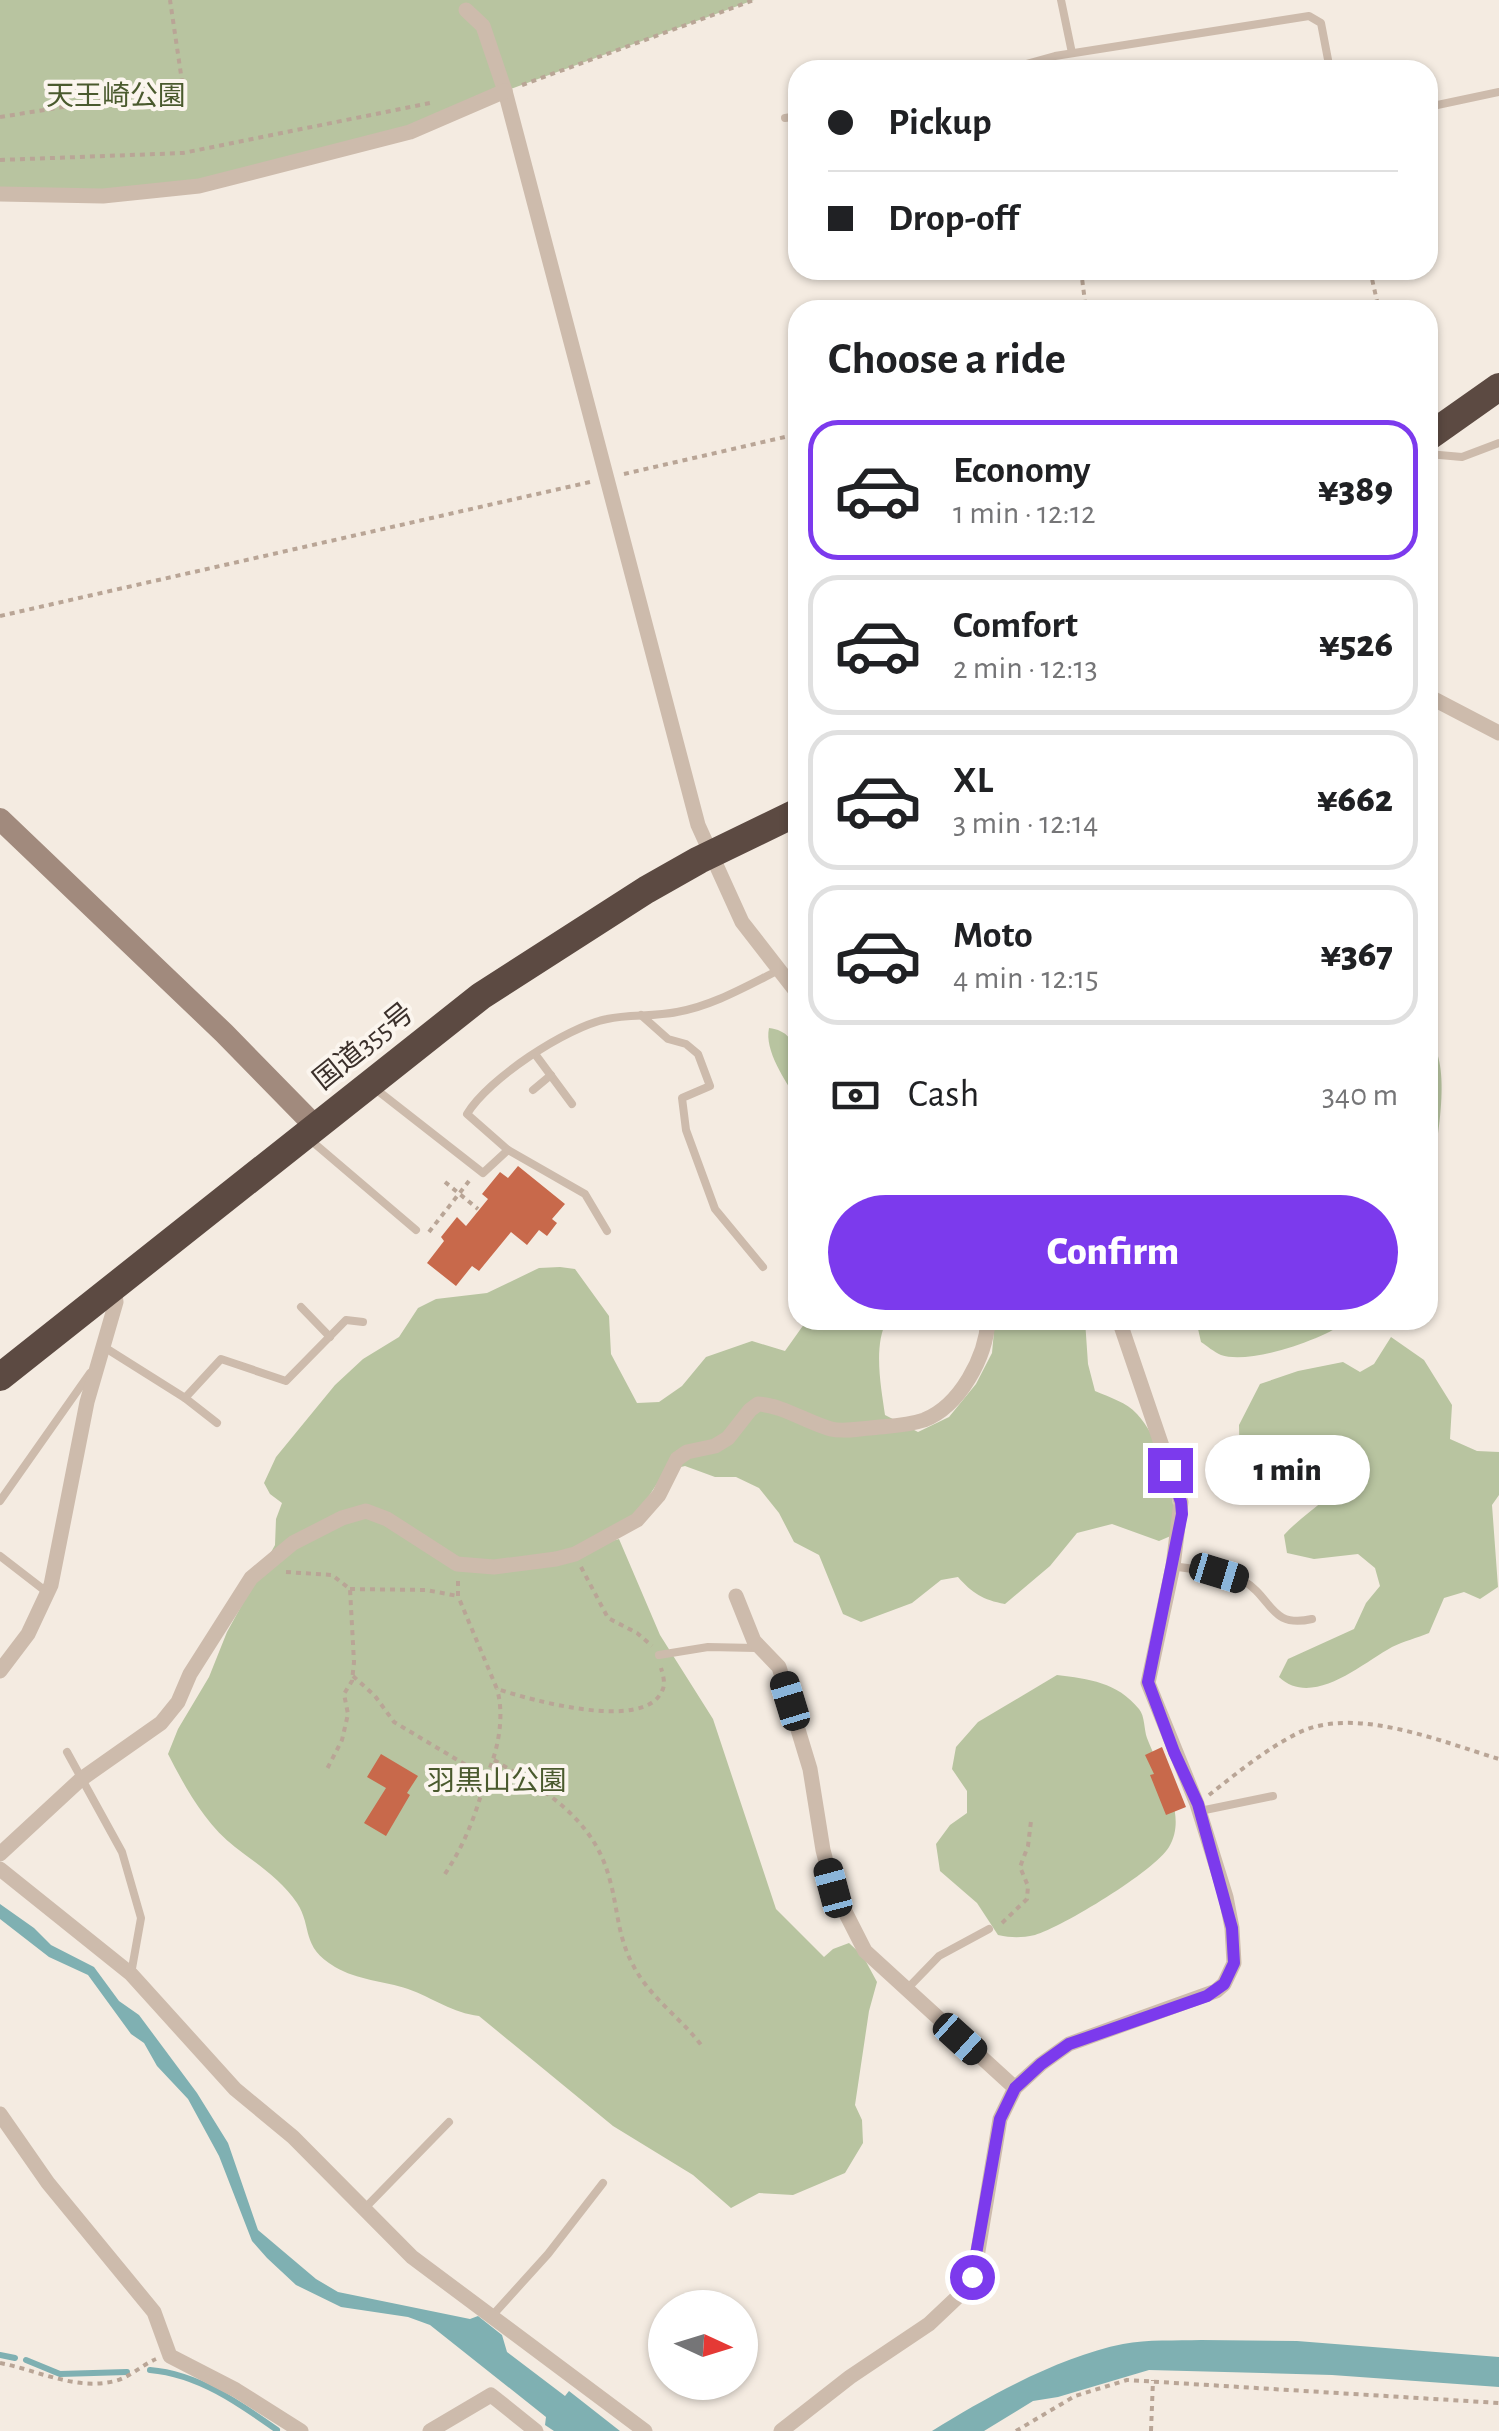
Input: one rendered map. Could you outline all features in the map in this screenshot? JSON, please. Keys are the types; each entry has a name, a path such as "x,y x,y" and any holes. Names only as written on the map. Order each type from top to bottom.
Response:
{"highway":[{"path":"1438,431 1499,386"},
{"name":"国道355号","path":"0,1378 481,996 580,930 710,854 788,817"}],"street":[{"path":"466,10 483,26 505,92 698,826 742,922 788,983"},
{"path":"0,194 103,196 199,186 410,132 505,92"},
{"path":"1438,701 1499,733"},
{"path":"0,818 224,1032 310,1131"},
{"path":"0,1672 28,1634 48,1594 96,1365 118,1294 114,1287"},
{"path":"0,1854 80,1780 161,1722 178,1702 190,1674 252,1578 294,1543 342,1518 366,1512 387,1519 457,1564 494,1567 556,1560 575,1554 637,1520 659,1495 677,1459 728,1438 758,1404 835,1430 899,1426 928,1419 950,1403 974,1368 985,1346 987,1330"},
{"path":"781,2431 850,2377 928,2324 966,2290 976,2263 1000,2119 1015,2088 1069,2044 1207,1996 1224,1984 1234,1963 1232,1928 1198,1807 1148,1682 1173,1566 1181,1502 1123,1330"},
{"path":"736,1596 760,1649 780,1667 810,1769 833,1888 865,1951 1015,2088"},
{"path":"0,1868 131,1974 235,2090 294,2137 412,2257 640,2430"},
{"path":"0,2114 48,2183 154,2312 170,2356 236,2390 301,2431"},
{"path":"430,2431 490,2395 536,2431"}],"lane":[{"path":"1061,0 1072,54"},
{"path":"1047,60 1309,16 1321,23 1328,60"},
{"path":"1438,105 1499,92"},
{"path":"1438,455 1462,457 1499,443"},
{"path":"607,1230 585,1194 508,1150 467,1114 474,1102 536,1054 582,1026 702,1006 777,971"},
{"path":"641,1015 668,1040 686,1044 698,1054 710,1086 682,1098 686,1130 715,1209 763,1267"},
{"path":"536,1054 572,1104"},
{"path":"533,1090 551,1075"},
{"path":"369,1084 483,1173 508,1150"},
{"path":"310,1131 416,1230"},
{"path":"301,1307 330,1337"},
{"path":"185,1398 221,1359 286,1381 346,1320 363,1322"},
{"path":"103,1346 217,1423"},
{"path":"0,1502 96,1365"},
{"path":"0,1556 48,1594"},
{"path":"1173,1566 1242,1580 1281,1619 1293,1624 1312,1619"},
{"path":"660,1655 708,1647 760,1649"},
{"path":"67,1752 122,1852 142,1918 131,1974"},
{"path":"1198,1807 1272,1796"},
{"path":"906,1990 939,1956 989,1929"},
{"path":"364,2208 450,2122"},
{"path":"490,2318 548,2254 603,2183"}],"path":[{"path":"0,118 183,88 170,0"},
{"path":"505,92 754,0"},
{"path":"0,160 182,153 431,103"},
{"path":"0,616 788,436"},
{"path":"416,1230 425,1237 478,1170"},
{"path":"445,1182 478,1209"},
{"path":"498,1689 560,1705 627,1713 643,1708 662,1692 660,1655 637,1633 608,1618 575,1554"},
{"path":"269,1562 290,1574 332,1575 350,1589 426,1590 458,1596"},
{"path":"443,1877 464,1846 477,1816 494,1760 501,1701 458,1596 457,1564"},
{"path":"326,1771 348,1714 344,1694 353,1676 350,1589"},
{"path":"353,1676 394,1722 486,1777"},
{"path":"1198,1807 1258,1758 1300,1732 1332,1725 1370,1724 1499,1758"},
{"path":"494,1760 550,1792 589,1832 610,1878 619,1937 631,1962 647,1990 702,2046"},
{"path":"989,1929 1006,1921 1028,1898 1020,1867 1028,1846 1031,1820"},
{"path":"0,2362 52,2379 110,2383 126,2378 152,2360 170,2356"},
{"path":"1016,2431 1094,2388 1127,2380 1499,2403"},
{"path":"1151,2431 1153,2380"}],"green space":[{"name":"天王崎公園","path":"0,0 754,0 505,91 407,135 199,186 0,194"},
{"path":"769,1028 788,1036 788,1085 773,1056"},
{"path":"1438,1057 1442,1080 1438,1132"},
{"name":"羽黒山公園","path":"539,1268 575,1269 609,1316 611,1354 637,1403 659,1402 682,1386 706,1357 752,1341 785,1351 800,1330 883,1330 879,1354 885,1415 918,1432 949,1417 976,1384 992,1353 994,1330 1086,1330 1095,1391 1137,1414 1154,1439 1166,1472 1173,1506 1173,1535 1159,1541 1112,1524 1077,1533 1050,1566 1005,1604 978,1595 958,1577 941,1580 912,1603 861,1622 843,1614 819,1555 794,1542 779,1513 759,1488 736,1477 715,1477 685,1466 665,1471 642,1507 601,1544 619,1539 660,1635 713,1719 776,1909 824,1957 849,1943 863,1956 877,1982 855,2105 862,2120 863,2143 845,2173 793,2195 759,2193 731,2208 693,2175 613,2126 479,2016 335,1967 312,1944 302,1912 291,1894 214,1827 168,1754 209,1677 227,1632 275,1545 276,1519 282,1503 264,1483 276,1457 335,1385 363,1359 399,1337 418,1308 436,1299 487,1293"},
{"path":"1198,1330 1332,1330 1287,1348 1250,1356 1221,1355 1201,1342"},
{"path":"1391,1337 1424,1360 1452,1405 1450,1439 1477,1451 1499,1452 1499,1495 1492,1505 1498,1587 1480,1599 1464,1592 1444,1598 1429,1633 1392,1647 1351,1673 1321,1686 1292,1685 1279,1677 1288,1659 1354,1629 1366,1603 1380,1586 1375,1568 1358,1554 1314,1559 1287,1553 1284,1535 1359,1468 1356,1458 1333,1458 1313,1467 1276,1494 1260,1491 1240,1473 1239,1425 1260,1384 1343,1362 1360,1372 1374,1364"},
{"path":"1057,1675 1112,1687 1139,1709 1174,1806 1174,1834 1169,1847 1146,1870 1086,1910 1035,1935 998,1935 977,1903 940,1871 936,1844 950,1825 967,1813 967,1791 952,1769 956,1747 978,1722"}],"water":[{"path":"0,1904 51,1945 94,1967 119,2001 139,2015 197,2093 228,2143 258,2230 316,2279 338,2292 470,2319 478,2316 502,2335 507,2352 565,2396 569,2391 620,2431 554,2431 545,2425 546,2417 430,2325 408,2317 341,2307 296,2285 252,2241 219,2156 188,2099 157,2066 144,2043 131,2034 88,1975 49,1957 0,1919"},
{"path":"1297,2341 1499,2357 1499,2387 1332,2375 1149,2370 1033,2401 984,2431 932,2431 1000,2392 1075,2358 1133,2342"}],"building":[{"path":"518,1166 565,1204 552,1219 557,1223 547,1236 539,1230 527,1245 511,1232 479,1271 472,1266 456,1286 427,1263 457,1217 466,1226 488,1199 482,1194 500,1172 508,1178"},
{"path":"1162,1747 1186,1807 1166,1815 1145,1755"},
{"path":"381,1754 418,1776 386,1836 364,1823 386,1788 367,1777"}],"waterway":[{"path":"0,2355 15,2358"},
{"path":"26,2360 60,2374 127,2372"},
{"path":"150,2370 201,2384 277,2430"}],"route":[{"path":"972,2277 1000,2119 1015,2088 1069,2044 1216,1991 1234,1963 1226,1897 1198,1804 1148,1682 1182,1514 1170,1470"}]}
